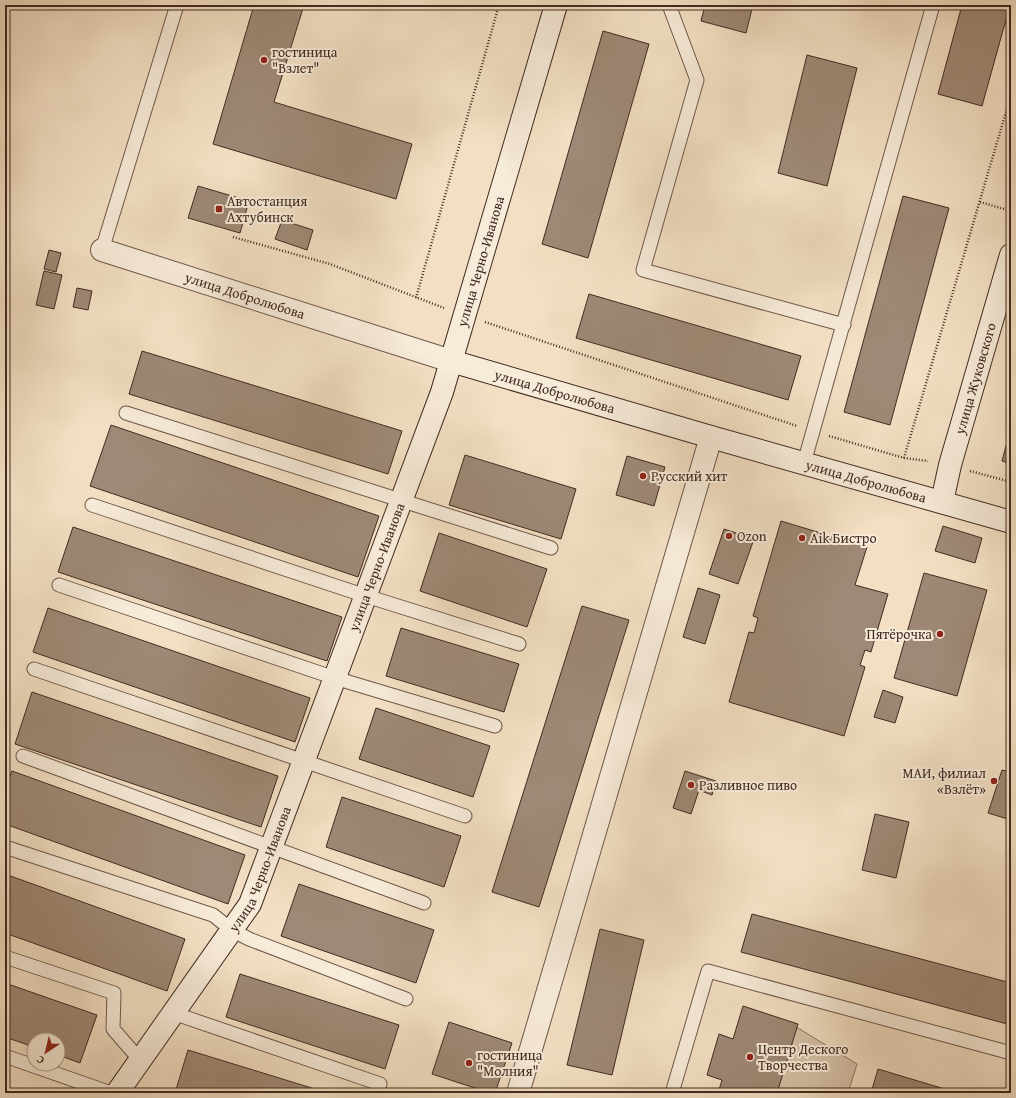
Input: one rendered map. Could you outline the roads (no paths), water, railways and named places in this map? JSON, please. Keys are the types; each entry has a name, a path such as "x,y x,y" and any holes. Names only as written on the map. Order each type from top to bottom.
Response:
{"street":[{"name":"улица Черно-Иванова","path":"117,1093 250,904 442,392 556,5"},
{"name":"улица Добролюбова","path":"102,250 451,361 711,437 1011,522"},
{"name":"улица Жуковского","path":"942,502 950,465 1011,255"},
{"path":"518,1093 711,437"}],"lane":[{"path":"102,250 178,5"},
{"path":"669,5 696,80 643,270 844,325"},
{"path":"804,463 933,5"},
{"path":"126,413 551,548"},
{"path":"92,504 366,596 519,644"},
{"path":"59,585 335,678 495,726"},
{"path":"34,669 465,816"},
{"path":"23,756 424,902"},
{"path":"5,847 212,915 232,930 249,939 406,999"},
{"path":"5,957 114,993 113,1029 140,1060"},
{"path":"672,1093 708,971 1011,1053"},
{"path":"173,1013 380,1084"},
{"path":"5,1056 112,1093"}],"place":[{"name":"гостиница \"Взлет\"","path":"264,60"},
{"name":"Автостанция Ахтубинск","path":"219,209"},
{"name":"Русский хит","path":"643,476"},
{"name":"Ozon","path":"729,536"},
{"name":"Aik Бистро","path":"802,538"},
{"name":"Пятёрочка","path":"940,634"},
{"name":"МАИ, филиал «Взлёт»","path":"994,781"},
{"name":"Разливное пиво","path":"691,785"},
{"name":"Центр Деского Творчества","path":"750,1057"},
{"name":"гостиница \"Молния\"","path":"469,1063"}]}
